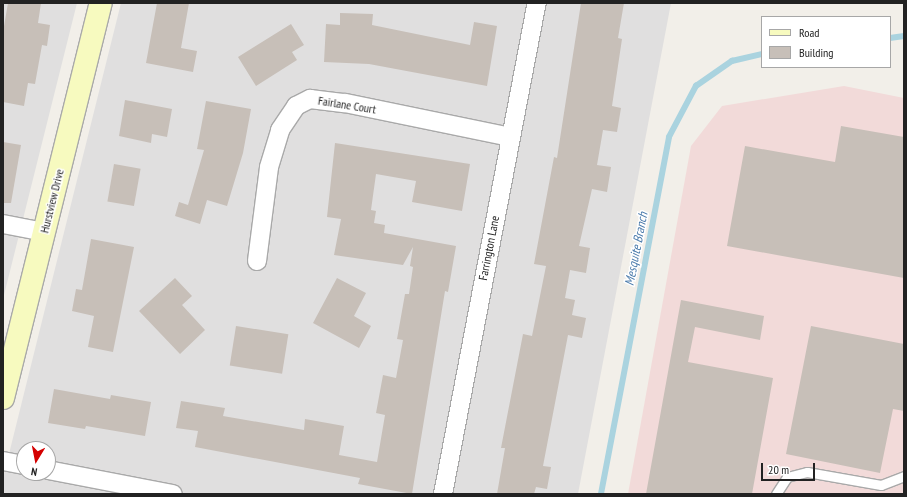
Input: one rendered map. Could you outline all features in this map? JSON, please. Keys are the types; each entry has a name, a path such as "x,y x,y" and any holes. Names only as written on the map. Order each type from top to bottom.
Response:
{"street":[{"name":"Hurstview Drive","path":"3,398 101,3"},
{"name":"Farrington Lane","path":"443,494 510,137 537,3"},
{"name":"Fairlane Court","path":"257,261 269,167 280,130 296,106 310,99 345,103 510,137"},
{"path":"3,224 44,232"},
{"path":"3,461 16,463"},
{"path":"56,472 173,494"}],"lane":[{"path":"776,494 787,477 807,472 881,485 904,476"}],"shaded area":[{"path":"3,3 77,3 3,299"},
{"path":"121,3 671,3 578,494 3,494 3,478"},
{"path":"844,86 904,98 904,494 628,494 691,146 722,106"}],"building":[{"path":"8,3 41,3 38,23 50,25 47,46 42,45 35,84 28,83 24,106 3,102 3,32"},
{"path":"157,3 189,3 181,48 197,51 193,72 146,63"},
{"path":"581,3 624,3 618,38 622,39 612,106 621,108 617,132 603,130 597,165 611,167 607,192 592,189 579,246 590,248 586,273 570,270 565,298 575,300 572,315 586,318 582,338 568,335 543,466 551,467 547,489 536,487 534,494 497,494 505,448 501,448 523,334 532,336 546,266 534,264 554,157 557,158"},
{"path":"340,13 373,14 372,25 470,45 474,22 497,26 487,86 369,64 324,62 326,24 340,25"},
{"path":"291,24 304,45 292,52 297,60 256,86 238,57"},
{"path":"125,100 172,109 167,137 152,134 151,143 119,136"},
{"path":"206,101 251,109 243,153 227,206 207,200 200,224 175,216 179,202 188,205 204,150 197,149"},
{"path":"841,126 904,137 904,278 727,246 745,146 835,162"},
{"path":"3,142 21,145 11,203 3,203"},
{"path":"335,143 470,164 462,211 412,202 416,181 376,174 371,210 376,211 374,223 385,225 384,233 456,246 448,292 445,291 412,494 358,484 360,478 195,447 198,431 176,428 181,401 225,408 223,416 304,430 305,419 344,426 339,455 377,462 385,415 376,413 383,375 396,378 403,340 397,339 405,294 409,294 413,267 410,266 413,247 403,265 334,255 341,219 327,217"},
{"path":"114,164 141,169 134,206 107,201"},
{"path":"91,239 134,247 113,352 88,347 94,316 72,311 76,289 82,290"},
{"path":"175,278 192,296 182,305 205,330 180,354 139,311"},
{"path":"337,278 366,293 354,316 371,326 359,348 313,323"},
{"path":"681,300 764,316 760,340 695,327 688,362 773,378 752,494 646,494"},
{"path":"236,326 288,334 282,374 230,366"},
{"path":"811,326 904,344 904,411 893,409 880,473 786,454"},
{"path":"54,389 110,399 111,395 151,402 145,436 86,426 85,429 48,423"}],"waterway":[{"name":"Mesquite Branch","path":"891,38 904,36"},
{"name":"Mesquite Branch","path":"601,494 669,137 696,86 732,61 761,54"}]}
